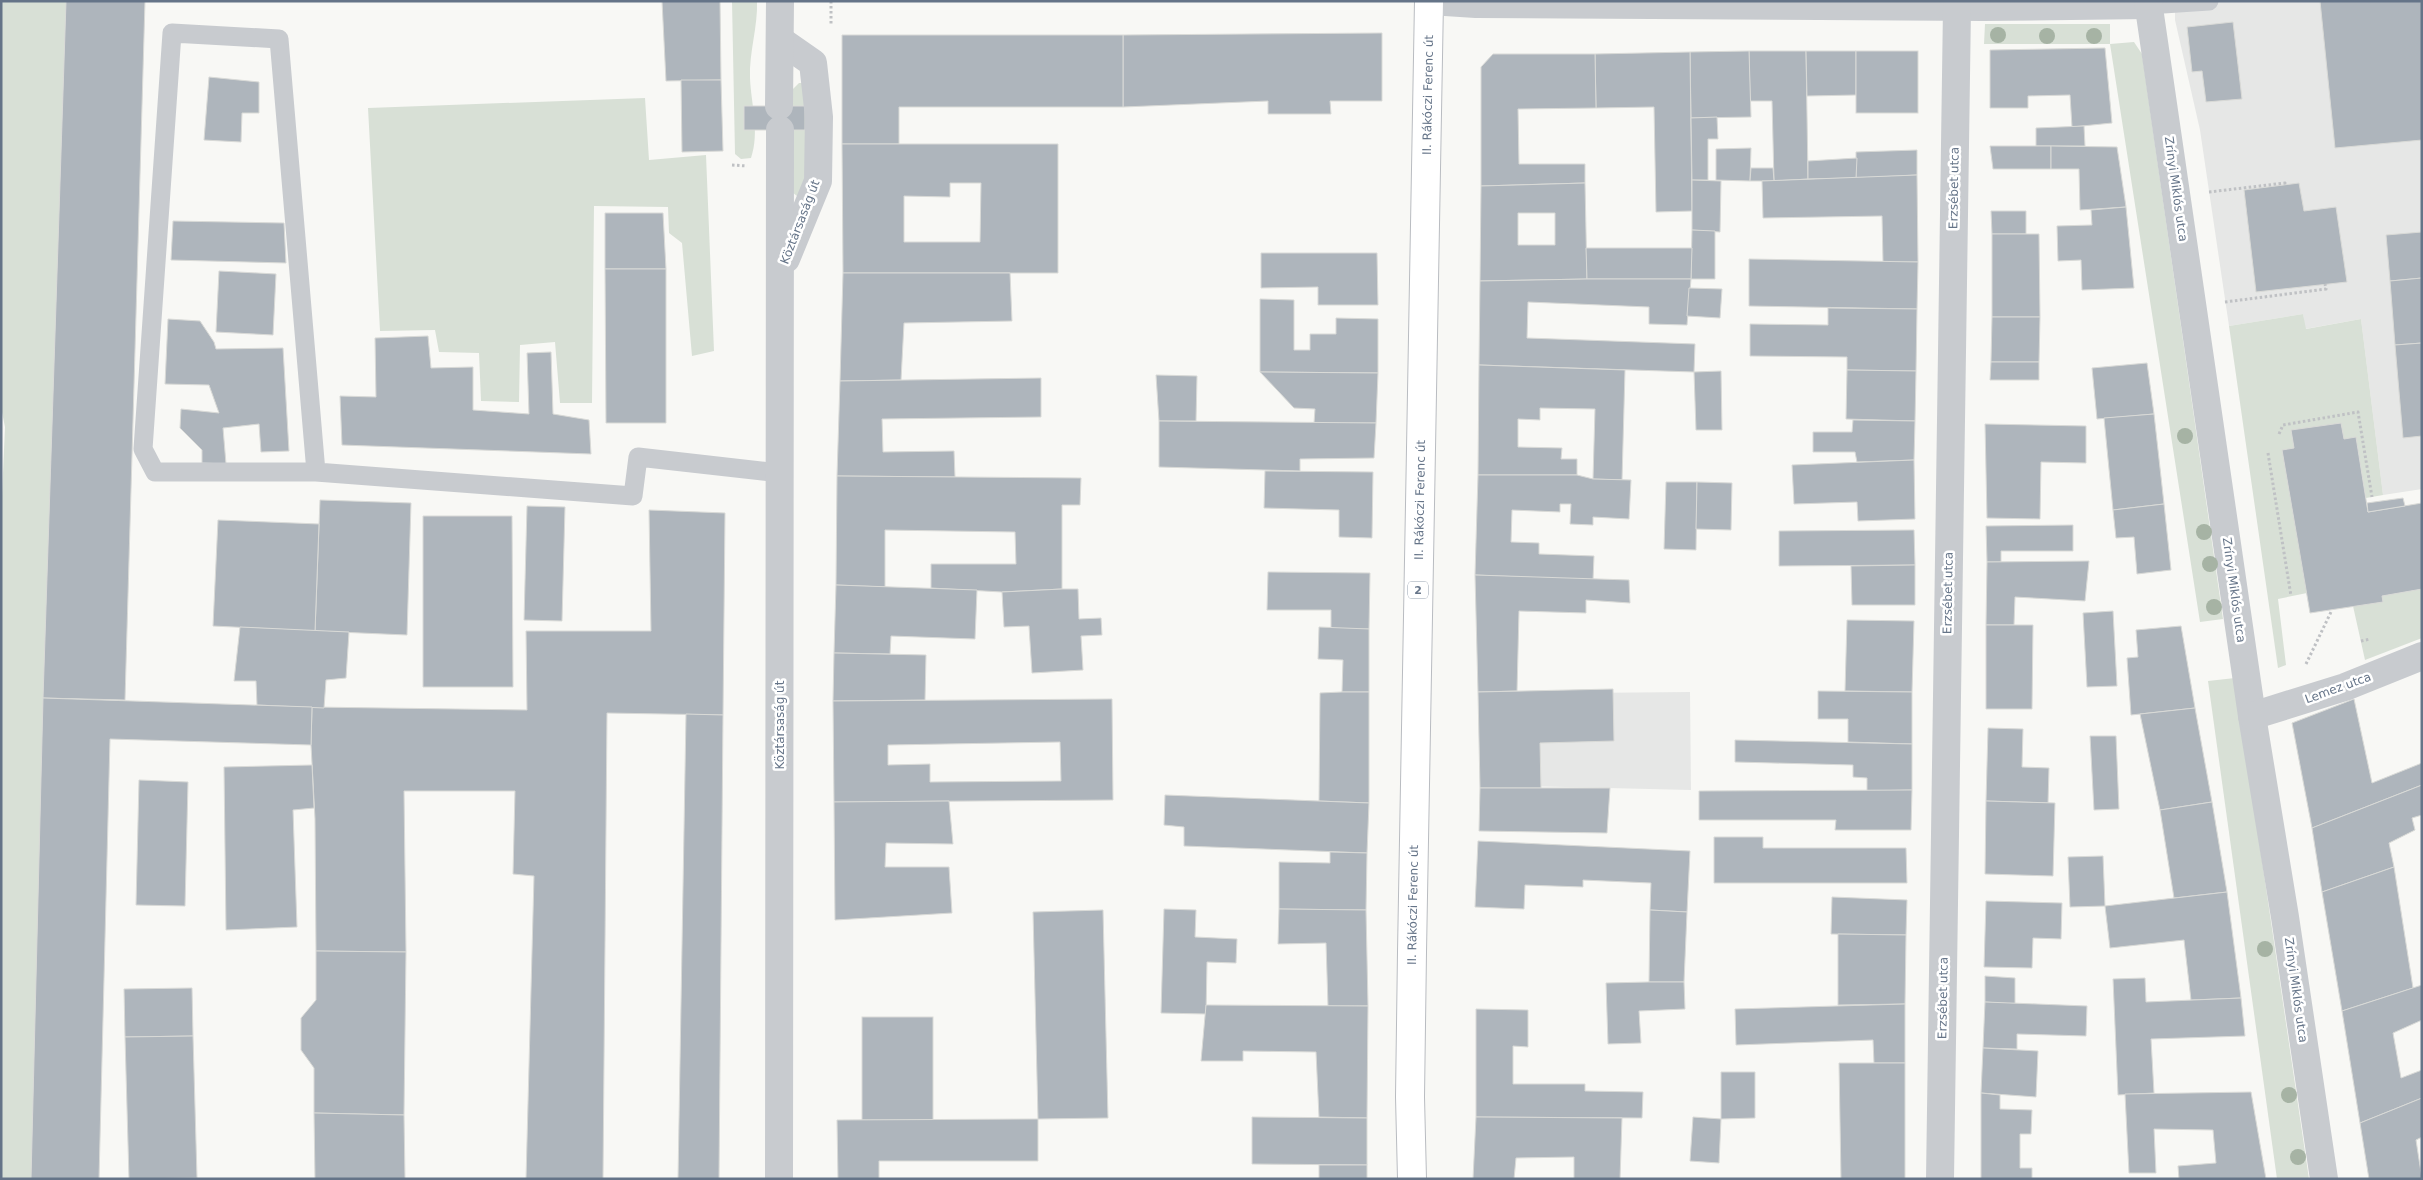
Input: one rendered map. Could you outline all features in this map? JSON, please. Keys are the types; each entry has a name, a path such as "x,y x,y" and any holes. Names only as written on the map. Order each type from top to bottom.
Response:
{"main road":[{"name":"II. Rákóczi Ferenc út","path":"1412,1179 1410,1097 1411,991 1430,1"}],"street":[{"name":"Köztársaság út","path":"779,1179 780,1"},
{"path":"1430,1 1476,4 1957,7 2148,3"},
{"name":"Zrínyi Miklós utca","path":"2148,3 2252,716 2285,916 2324,1179"},
{"name":"Erzsébet utca","path":"1940,1179 1957,7"},
{"name":"Köztársaság út","path":"780,40 813,63 819,117 818,181 781,272"},
{"name":"Lemez utca","path":"2252,716 2345,687 2422,656"}],"lane":[{"path":"2148,3 2209,1"},
{"path":"316,472 279,39 172,33 143,449 155,472 316,472 633,496 638,457 780,474"}],"path":[{"path":"831,1 832,24"},
{"path":"2204,193 2284,183 2284,185"},
{"path":"2218,303 2326,289 2325,284"},
{"path":"2279,434 2284,425 2358,412 2372,497"},
{"path":"2268,452 2292,596"},
{"path":"2302,673 2332,610"}],"shaded area":[{"path":"1,1 66,1 43,698 31,1179 1,1179 1,519 5,427 1,407"},
{"path":"732,1 757,1 750,68 755,128 754,148 751,158 741,159 735,154"},
{"path":"2175,1 2422,1 2422,489 2383,495 2361,319 2305,329 2303,314 2229,326 2200,130 2175,20"},
{"path":"1985,24 2110,24 2110,44 1984,44"},
{"path":"2134,42 2142,54 2223,619 2200,622 2110,44"},
{"path":"799,83 804,83 811,113 803,194 797,196 792,192 791,91"},
{"path":"645,98 649,160 706,155 714,351 692,356 682,243 669,233 668,207 594,206 592,403 560,403 555,342 520,345 519,402 481,401 479,353 439,352 435,330 380,331 368,108"},
{"path":"2303,314 2306,329 2361,319 2383,495 2366,498 2356,438 2344,439 2341,423 2291,431 2294,448 2282,450 2307,593 2278,599 2286,665 2278,668 2229,326"},
{"path":"2422,589 2422,638 2365,660 2353,606 2383,602 2382,596"},
{"path":"2235,678 2309,1179 2277,1179 2208,681"},
{"path":"1690,692 1691,790 1483,785 1481,694"}],"building":[{"path":"66,1 145,1 125,700 43,698"},
{"path":"662,1 720,1 721,80 666,81"},
{"path":"2320,1 2422,1 2422,140 2335,148"},
{"path":"2233,22 2242,99 2206,102 2202,71 2192,72 2187,27"},
{"path":"1382,33 1382,101 1330,101 1331,114 1268,114 1268,101 1123,107 1123,35"},
{"path":"842,35 1123,35 1123,107 899,107 899,144 842,144"},
{"path":"2105,48 2112,123 2072,127 2070,95 2028,96 2028,108 1990,108 1990,50"},
{"path":"1749,51 1806,51 1808,179 1774,181 1772,101 1750,101"},
{"path":"1749,51 1751,117 1691,118 1690,52"},
{"path":"1806,51 1856,51 1856,95 1807,96"},
{"path":"1856,51 1918,51 1918,113 1856,113"},
{"path":"1690,52 1692,211 1656,212 1654,107 1596,108 1595,54"},
{"path":"1493,54 1595,54 1596,108 1518,109 1519,164 1585,164 1585,183 1481,186 1481,67"},
{"path":"209,77 259,82 259,113 242,113 241,142 204,140"},
{"path":"681,80 721,80 723,151 682,152"},
{"path":"744,106 805,106 805,130 744,130"},
{"path":"1717,117 1718,139 1708,139 1708,180 1692,180 1691,118"},
{"path":"2084,126 2085,146 2036,146 2036,128"},
{"path":"842,144 1058,144 1058,273 843,273","holes":["950,183 981,183 980,242 904,242 904,196 950,197"]},
{"path":"1990,146 2051,146 2051,169 1993,169"},
{"path":"2051,146 2117,147 2126,207 2080,210 2079,169 2051,169"},
{"path":"1751,148 1750,181 1716,180 1716,149"},
{"path":"1917,150 1917,175 1856,178 1856,152"},
{"path":"1857,158 1856,178 1808,179 1808,161"},
{"path":"1751,168 1773,168 1774,181 1750,181"},
{"path":"1917,175 1918,262 1883,262 1882,216 1763,218 1762,181"},
{"path":"1692,180 1721,181 1720,232 1692,230"},
{"path":"1585,183 1587,279 1480,281 1481,186","holes":["1518,213 1555,213 1555,245 1518,245"]},
{"path":"2299,183 2304,211 2336,207 2347,282 2256,292 2244,190"},
{"path":"2126,207 2134,288 2082,290 2081,260 2058,261 2057,226 2092,225 2091,210"},
{"path":"1991,211 2026,211 2026,234 1992,234"},
{"path":"605,213 663,213 666,269 605,269"},
{"path":"173,221 284,223 286,263 171,260"},
{"path":"1692,230 1715,231 1715,279 1691,279"},
{"path":"2422,232 2422,278 2390,281 2386,235"},
{"path":"1992,234 2039,234 2040,317 1992,317"},
{"path":"1586,248 1692,248 1691,279 1587,279"},
{"path":"1261,253 1377,253 1378,305 1318,305 1318,287 1261,288"},
{"path":"1749,259 1918,262 1917,309 1749,306"},
{"path":"605,269 666,269 666,423 606,423"},
{"path":"219,271 276,274 273,335 216,332"},
{"path":"843,273 1010,273 1012,321 904,323 901,380 840,381"},
{"path":"2422,278 2422,343 2395,345 2390,281"},
{"path":"1691,279 1687,325 1649,324 1649,307 1528,302 1527,338 1695,344 1694,372 1479,365 1480,281"},
{"path":"1689,288 1722,289 1720,318 1687,316"},
{"path":"1260,299 1294,300 1294,350 1310,350 1310,334 1336,334 1336,318 1378,319 1378,373 1260,372"},
{"path":"1828,308 1917,309 1916,371 1847,370 1847,357 1750,356 1750,324 1828,325"},
{"path":"1992,317 2040,317 2039,362 1991,362"},
{"path":"168,319 200,321 214,342 216,349 283,348 289,451 261,452 259,424 223,428 226,464 202,463 202,450 180,428 181,409 219,413 209,385 165,384"},
{"path":"428,336 431,368 473,367 473,410 529,414 527,353 551,352 553,414 589,420 591,454 342,445 340,396 376,397 375,338"},
{"path":"2422,343 2422,436 2403,438 2395,345"},
{"path":"1991,362 2039,362 2039,380 1990,380"},
{"path":"2147,363 2154,414 2097,419 2092,368"},
{"path":"1479,365 1625,370 1622,480 1593,479 1595,409 1540,408 1540,420 1518,419 1518,447 1562,448 1561,459 1577,459 1577,475 1478,475"},
{"path":"1847,370 1916,371 1915,421 1846,419"},
{"path":"1721,371 1722,430 1696,430 1694,372"},
{"path":"1260,372 1378,373 1376,423 1314,423 1315,409 1294,408"},
{"path":"1156,375 1197,376 1196,421 1159,421"},
{"path":"1041,378 1041,417 882,419 883,452 954,451 955,477 837,476 840,381"},
{"path":"2154,414 2164,504 2113,510 2104,418"},
{"path":"1853,420 1915,421 1914,460 1857,462 1855,452 1813,452 1813,432 1852,432"},
{"path":"1159,421 1376,423 1374,458 1300,459 1300,471 1159,467"},
{"path":"2341,423 2344,439 2356,437 2368,512 2422,503 2422,589 2382,596 2383,602 2310,613 2282,450 2294,448 2291,430"},
{"path":"1985,424 2086,426 2086,463 2041,462 2040,519 1987,518"},
{"path":"1914,460 1915,519 1858,521 1857,502 1794,504 1792,465"},
{"path":"1265,471 1373,472 1372,538 1339,537 1339,510 1264,508"},
{"path":"1478,475 1577,475 1593,479 1631,480 1629,519 1593,517 1593,525 1570,524 1571,504 1560,504 1560,512 1512,510 1511,542 1539,543 1539,554 1594,556 1593,580 1475,575"},
{"path":"837,476 1081,478 1080,505 1062,505 1062,589 1002,592 931,588 931,564 1016,564 1015,532 885,530 885,587 836,585"},
{"path":"1666,482 1697,482 1696,550 1664,549"},
{"path":"1697,482 1732,483 1731,530 1696,529"},
{"path":"2403,498 2405,506 2368,512 2367,503"},
{"path":"320,500 411,503 407,635 315,631"},
{"path":"2164,504 2171,570 2137,574 2134,537 2116,538 2113,510"},
{"path":"527,506 565,507 562,621 524,620"},
{"path":"649,510 725,513 723,715 607,713 603,1179 526,1179 534,876 513,874 515,791 404,791 406,952 316,951 315,819 311,745 312,707 527,710 526,631 651,631"},
{"path":"423,516 512,516 513,687 423,687"},
{"path":"218,520 319,524 315,631 213,626"},
{"path":"2073,525 2073,551 2001,551 2001,562 1987,562 1986,526"},
{"path":"1914,530 1915,565 1779,566 1779,531"},
{"path":"2089,561 2085,601 2015,597 2014,625 1986,625 1987,562"},
{"path":"1915,565 1915,605 1852,605 1851,566"},
{"path":"1268,572 1370,573 1369,629 1331,629 1331,610 1267,610"},
{"path":"1475,575 1629,580 1630,603 1586,600 1586,613 1519,611 1517,691 1478,692"},
{"path":"836,585 977,590 975,639 891,636 890,654 834,653"},
{"path":"1078,589 1079,619 1101,618 1102,635 1081,636 1083,670 1032,673 1029,626 1004,627 1002,592"},
{"path":"2113,611 2117,686 2087,687 2083,613"},
{"path":"1847,620 1914,621 1912,692 1845,691"},
{"path":"1986,625 2033,625 2032,709 1986,709"},
{"path":"2181,626 2195,708 2131,715 2127,658 2138,657 2136,630"},
{"path":"240,627 349,632 346,678 326,680 324,708 257,705 256,681 234,681"},
{"path":"1319,627 1369,629 1369,692 1342,692 1343,660 1318,659"},
{"path":"834,653 926,655 925,700 833,701"},
{"path":"1613,689 1614,741 1540,743 1541,788 1480,788 1478,692"},
{"path":"1818,691 1912,692 1912,744 1848,742 1848,719 1818,719"},
{"path":"1369,692 1369,803 1319,801 1320,693"},
{"path":"43,698 312,707 311,745 110,739 99,1179 31,1179"},
{"path":"1112,699 1113,800 834,802 833,701","holes":["1060,742 1061,781 930,782 930,764 888,765 888,745"]},
{"path":"2354,699 2372,783 2422,763 2422,785 2312,828 2292,723"},
{"path":"2195,708 2212,802 2160,810 2140,714"},
{"path":"686,714 723,715 719,1179 678,1179"},
{"path":"1988,728 2023,729 2022,767 2049,768 2048,803 1986,801"},
{"path":"2090,736 2116,736 2119,809 2094,810"},
{"path":"1735,740 1912,744 1912,790 1867,791 1867,778 1853,777 1853,765 1735,762"},
{"path":"312,765 314,808 293,810 297,927 226,930 224,767"},
{"path":"139,780 188,782 185,906 136,905"},
{"path":"2422,785 2422,815 2412,818 2415,830 2389,843 2394,867 2322,892 2312,828"},
{"path":"1480,788 1610,788 1607,833 1479,831"},
{"path":"1912,790 1911,830 1835,830 1836,820 1699,820 1699,791"},
{"path":"1165,795 1369,803 1367,853 1184,846 1184,827 1164,825"},
{"path":"949,801 953,844 886,843 885,867 949,867 952,913 835,920 834,802"},
{"path":"1986,801 2055,803 2053,876 1985,874"},
{"path":"2212,802 2227,892 2174,898 2160,810"},
{"path":"1714,837 1763,837 1763,848 1906,848 1907,883 1714,883"},
{"path":"1478,841 1690,851 1687,912 1650,910 1651,883 1583,880 1583,887 1525,885 1524,909 1475,907"},
{"path":"1330,852 1367,853 1366,910 1279,909 1279,862 1330,863"},
{"path":"2103,856 2105,906 2070,907 2068,857"},
{"path":"2394,867 2413,988 2342,1011 2322,892"},
{"path":"2227,892 2241,998 2191,1000 2184,940 2110,948 2105,906"},
{"path":"1832,897 1907,900 1906,935 1831,934"},
{"path":"1986,901 2062,903 2061,939 2033,938 2032,968 1984,967"},
{"path":"1164,909 1196,910 1195,937 1237,939 1236,963 1207,962 1206,1014 1161,1013"},
{"path":"1279,909 1366,910 1368,1006 1328,1006 1326,943 1278,944"},
{"path":"1103,910 1108,1118 1038,1119 1033,912"},
{"path":"1650,910 1687,912 1684,982 1649,982"},
{"path":"1838,934 1906,935 1905,1004 1838,1005"},
{"path":"316,951 406,952 404,1115 314,1113 314,1068 301,1050 301,1018 316,1000"},
{"path":"1985,976 2015,978 2015,1004 1985,1002"},
{"path":"2145,978 2146,1002 2241,998 2245,1036 2151,1039 2154,1093 2118,1095 2113,979"},
{"path":"1684,982 1685,1009 1639,1011 1641,1043 1608,1044 1606,983"},
{"path":"2422,985 2422,1020 2393,1033 2401,1078 2422,1070 2422,1098 2360,1123 2342,1011"},
{"path":"192,988 193,1036 125,1037 124,989"},
{"path":"1985,1002 2087,1006 2086,1036 2017,1034 2017,1049 1983,1048"},
{"path":"1905,1004 1905,1063 1874,1063 1873,1040 1736,1045 1735,1009"},
{"path":"1206,1005 1368,1006 1367,1118 1319,1117 1316,1052 1243,1051 1243,1061 1201,1061"},
{"path":"1476,1009 1528,1010 1528,1047 1513,1046 1513,1084 1585,1084 1585,1091 1643,1092 1642,1118 1476,1117"},
{"path":"862,1017 933,1017 933,1120 862,1120"},
{"path":"193,1036 197,1178 129,1179 125,1037"},
{"path":"1983,1048 2038,1051 2036,1097 1981,1093"},
{"path":"1839,1063 1905,1063 1905,1179 1841,1179"},
{"path":"1721,1072 1755,1072 1755,1118 1721,1119"},
{"path":"2251,1092 2266,1179 2179,1179 2178,1166 2216,1163 2213,1130 2154,1129 2156,1173 2129,1173 2125,1094"},
{"path":"1981,1093 2000,1095 2000,1109 2032,1110 2031,1134 2020,1134 2020,1168 2032,1168 2032,1179 1981,1179"},
{"path":"2422,1098 2422,1137 2416,1140 2422,1179 2369,1179 2360,1123"},
{"path":"314,1113 404,1115 405,1179 315,1179"},
{"path":"1252,1117 1367,1118 1367,1165 1252,1164"},
{"path":"1476,1117 1622,1118 1620,1179 1574,1179 1574,1157 1516,1158 1514,1179 1473,1179"},
{"path":"1693,1117 1721,1119 1719,1163 1690,1161"},
{"path":"1038,1119 1038,1161 879,1161 879,1179 838,1179 837,1120"},
{"path":"1319,1165 1367,1165 1367,1179 1319,1179"}]}
